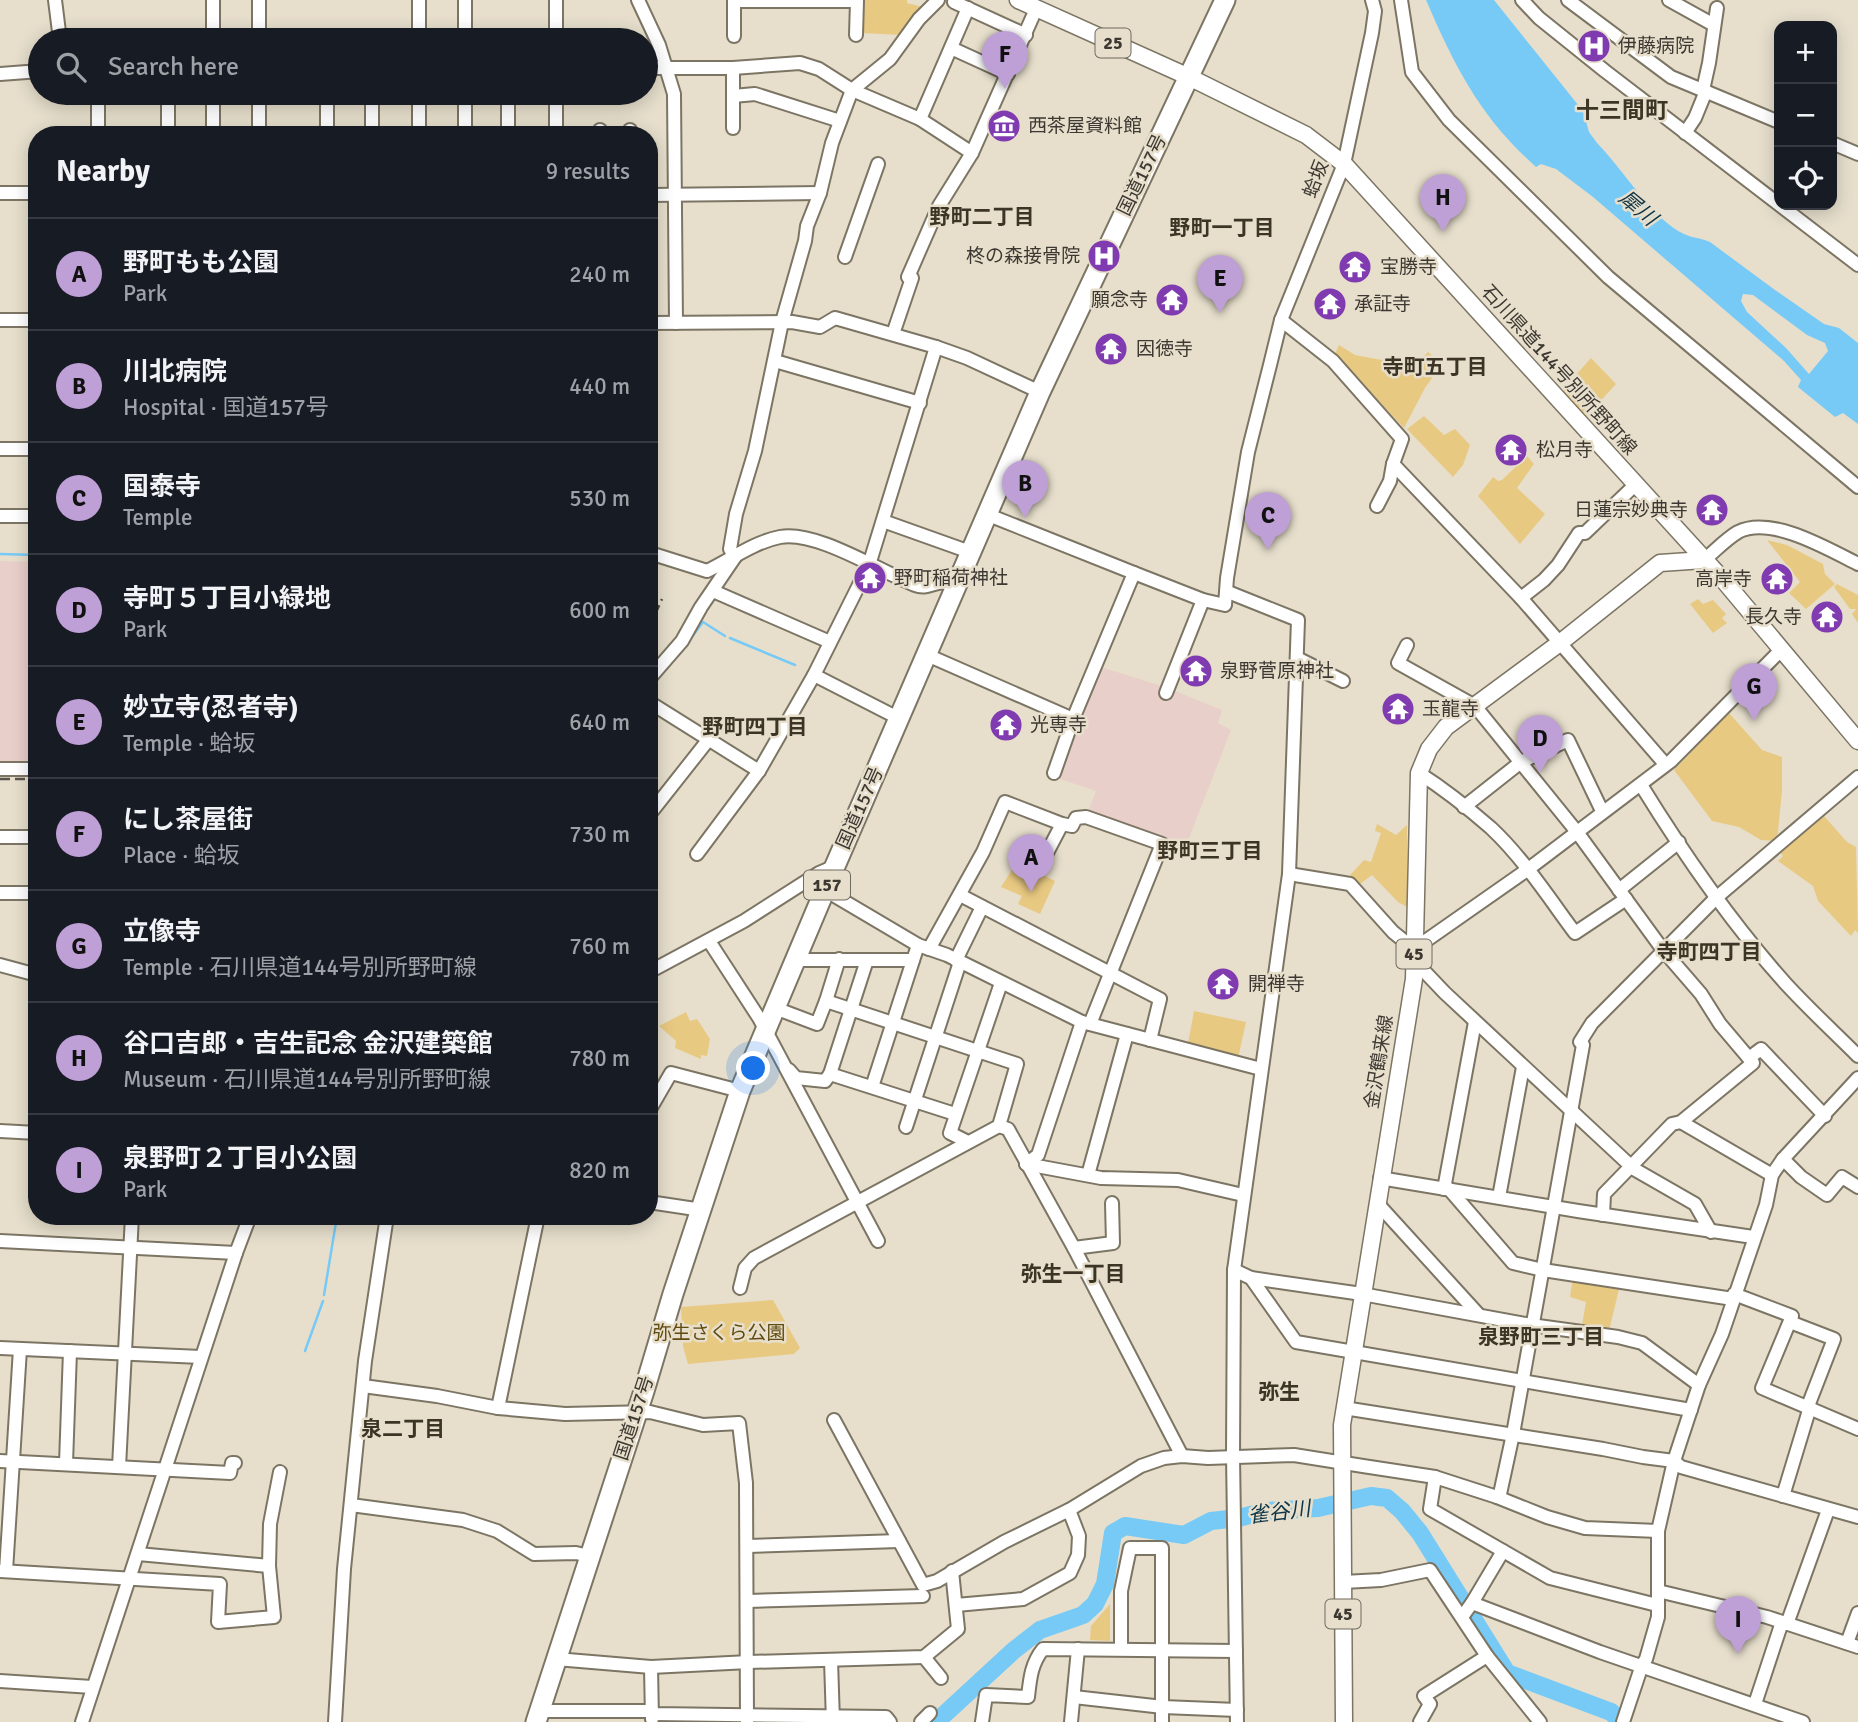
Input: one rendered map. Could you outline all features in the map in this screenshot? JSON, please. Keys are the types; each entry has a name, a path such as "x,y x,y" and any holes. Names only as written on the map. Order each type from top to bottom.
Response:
{"highway":[{"name":"国道157号","path":"538,1717 740,1091 1040,392 1225,0"}],"main road":[{"name":"25","path":"1018,0 1189,77"},
{"name":"石川県道144号別所野町線","path":"1189,77 1306,135 1344,164 1704,560 1858,741"},
{"name":"金沢鶴来線","path":"1344,1722 1344,1408 1413,979 1420,901 1419,773 1429,749 1446,727 1561,642 1660,562 1704,560"}],"street":[{"path":"55,0 58,28"},
{"path":"213,0 213,28"},
{"path":"259,0 259,28"},
{"path":"419,0 419,28"},
{"path":"465,0 465,28"},
{"path":"556,0 556,28"},
{"path":"638,0 651,28"},
{"path":"734,36 734,1 857,0 856,35"},
{"path":"735,557 730,548 736,514 755,451 782,322 807,226 820,193 840,121 852,90 890,59 919,19 938,0"},
{"name":"蛤坂","path":"1228,592 1227,578 1248,452 1269,365 1282,320 1344,164 1372,33 1375,11 1372,0"},
{"path":"1401,0 1412,72 1449,120 1608,277 1858,486"},
{"path":"1408,0 1415,56 1412,72"},
{"path":"1522,0 1539,18 1858,265"},
{"path":"1568,0 1671,77 1774,120"},
{"path":"1669,0 1714,25"},
{"path":"954,2 1026,35"},
{"path":"920,119 968,8"},
{"path":"1685,133 1695,118 1704,91 1717,8"},
{"path":"893,334 910,278 940,205 972,153 1036,9"},
{"path":"658,45 674,94 676,323"},
{"path":"951,48 1008,74"},
{"path":"658,68 733,68 800,63 819,69 852,90 920,119 972,153"},
{"path":"733,68 733,128"},
{"path":"0,74 28,72"},
{"path":"733,96 755,94 840,121"},
{"path":"98,126 99,105"},
{"path":"167,105 168,126"},
{"path":"213,105 213,126"},
{"path":"259,105 259,126"},
{"path":"327,105 327,126"},
{"path":"372,105 372,126"},
{"path":"419,105 419,126"},
{"path":"465,105 465,126"},
{"path":"508,105 508,126"},
{"path":"556,105 556,126"},
{"path":"1837,145 1858,154"},
{"path":"845,257 878,164"},
{"path":"0,193 28,193"},
{"path":"658,195 820,193"},
{"path":"658,323 782,322 820,327 835,318 967,358 1040,392"},
{"path":"0,320 28,320"},
{"path":"1282,320 1333,361 1402,439 1390,481 1377,506"},
{"path":"697,853 760,771 814,675 869,565 936,347"},
{"path":"775,361 920,403"},
{"path":"0,449 28,449"},
{"path":"1393,464 1561,642 1665,764"},
{"path":"1521,598 1558,565 1579,533 1585,533 1635,485"},
{"path":"986,514 1203,600 1225,605 1228,592 1298,620 1289,874 1234,1270 1233,1456 1237,1716 1074,1697"},
{"path":"0,516 28,516"},
{"path":"883,521 970,552"},
{"path":"1704,560 1740,532 1762,528 1793,533 1858,564"},
{"path":"658,556 707,571 758,544 780,537 803,536 919,587 944,581 955,585"},
{"path":"658,669 682,641 735,557"},
{"path":"1054,773 1073,719 1134,573"},
{"path":"713,591 830,642"},
{"path":"1166,693 1203,600"},
{"path":"1407,645 1398,663 1475,706 1577,832 1663,950 1701,994 1720,1024 1753,1063 1681,1122 1672,1124 1604,1194 1602,1215"},
{"path":"1415,949 1527,870 1671,761 1782,649"},
{"path":"927,655 1073,719"},
{"path":"1297,658 1343,681"},
{"path":"814,675 900,719"},
{"path":"658,708 760,771"},
{"path":"658,804 709,739"},
{"path":"1464,807 1521,762 1568,740 1602,811"},
{"path":"0,769 28,769"},
{"path":"1419,773 1447,790 1492,829 1575,933 1679,842"},
{"path":"1497,1497 1513,1434 1531,1325 1544,1270 1582,1043 1592,1023 1717,897 1858,776"},
{"path":"1641,785 1717,897 1785,983 1858,1056"},
{"path":"872,1087 914,960 960,895 983,852 1004,802 1072,826 1076,818 1086,817 1162,844 1111,974 1086,1023 1038,1155 1027,1164"},
{"path":"1038,870 1062,824"},
{"path":"0,837 28,837"},
{"path":"658,967 709,941 835,866"},
{"path":"1289,874 1350,884 1393,932 1415,949 1424,971 1475,1022 1631,1167 1695,1204 1711,1232"},
{"path":"825,890 924,947 1086,1023 1261,1069"},
{"path":"0,892 28,892"},
{"path":"960,895 1160,999 1150,1040"},
{"path":"906,1127 958,961 982,907"},
{"path":"709,941 759,1018 878,1241"},
{"path":"775,1008 817,1024 839,959"},
{"path":"797,960 914,960"},
{"path":"782,1062 796,1078 825,1081 830,1074 867,960"},
{"path":"0,965 28,973"},
{"path":"968,1142 950,1133 1001,983"},
{"path":"740,1288 745,1268 754,1258 999,1125 1017,1064 826,1001"},
{"path":"1446,1189 1475,1022"},
{"path":"1087,1175 1127,1034"},
{"path":"1749,1058 1761,1049 1825,1116"},
{"path":"1499,1198 1523,1067"},
{"path":"658,1095 671,1073 740,1091"},
{"path":"830,1074 955,1114"},
{"path":"1623,1721 1658,1617 1658,1531 1674,1461 1699,1385 1722,1335 1766,1205 1772,1175 1783,1159 1858,1078"},
{"path":"1681,1122 1772,1175"},
{"path":"999,1125 1008,1129 1074,1248 1182,1456"},
{"path":"0,1131 28,1133"},
{"path":"1783,1159 1801,1177 1827,1195 1842,1177 1858,1187"},
{"path":"1027,1164 1101,1178 1178,1180 1243,1195"},
{"path":"1380,1178 1753,1237"},
{"path":"1446,1189 1513,1263 1544,1270 1734,1297 1792,1316 1762,1388 1857,1428"},
{"path":"658,1203 702,1210"},
{"path":"1074,1248 1113,1243 1112,1203"},
{"path":"1377,1203 1478,1314"},
{"path":"119,1467 132,1225"},
{"path":"82,1722 247,1225"},
{"path":"335,1722 344,1569 372,1304 385,1225"},
{"path":"498,1408 536,1225"},
{"path":"0,1241 236,1253"},
{"path":"1234,1270 1251,1278 1618,1337 1642,1343 1699,1385"},
{"path":"1251,1278 1296,1342 1691,1410"},
{"path":"1783,1496 1809,1407 1834,1339 1790,1322"},
{"path":"0,1348 201,1357"},
{"path":"20,1349 7,1461 3,1571 220,1584 218,1622 274,1618 269,1566 270,1524 280,1472"},
{"path":"66,1463 70,1352"},
{"path":"363,1386 498,1408 565,1414 650,1412 703,1425 739,1423 746,1483 749,1661 747,1719"},
{"path":"1344,1408 1674,1461 1681,1467 1858,1517"},
{"path":"834,1420 923,1585 937,1581 1004,1542 1069,1510 1141,1466 1164,1458 1182,1456 1294,1455 1435,1477 1585,1528 1658,1531"},
{"path":"7,1461 230,1473 232,1463 235,1464"},
{"path":"1435,1477 1430,1509 1550,1578 1657,1605"},
{"path":"351,1505 463,1520 497,1531 534,1554 576,1553 589,1556"},
{"path":"956,1605 1023,1599 1070,1573 1077,1555 1079,1536 1069,1510"},
{"path":"1755,1704 1828,1510"},
{"path":"747,1546 899,1541"},
{"path":"1121,1648 1121,1591 1130,1548 1162,1548 1162,1722"},
{"path":"1467,1610 1503,1551"},
{"path":"138,1554 269,1566"},
{"path":"1343,1582 1381,1580 1430,1570 1467,1610 1487,1656 1539,1721"},
{"path":"556,1660 652,1667 749,1661 924,1657 958,1629 952,1572"},
{"path":"1658,1591 1785,1623 1852,1645 1858,1613"},
{"path":"748,1601 923,1596"},
{"path":"1467,1610 1642,1665 1803,1722"},
{"path":"982,1722 986,1695 1028,1697 1030,1673 1035,1659 1043,1649 1236,1651"},
{"path":"1071,1722 1079,1649"},
{"path":"1420,1722 1430,1704 1423,1696 1487,1656"},
{"path":"924,1657 941,1678"},
{"path":"831,1660 833,1719"},
{"path":"652,1667 652,1717"},
{"path":"0,1681 92,1687"},
{"path":"538,1717 652,1717 655,1714 747,1719 886,1717 890,1722"}],"shaded area":[{"path":"0,561 28,562 28,761 0,761"},
{"path":"1101,667 1165,687 1222,710 1218,723 1231,730 1186,846 1087,814 1096,791 1057,778"}],"green space":[{"path":"860,0 907,0 907,3 927,8 903,35 860,33"},
{"path":"1339,345 1355,355 1387,361 1405,375 1428,352 1442,364 1425,388 1404,428 1335,354"},
{"path":"1591,358 1616,384 1583,420 1560,393"},
{"path":"1424,416 1444,435 1455,429 1470,445 1463,465 1453,477 1407,429"},
{"path":"1527,456 1534,464 1517,488 1545,514 1520,544 1478,496 1493,477 1498,481 1502,480"},
{"path":"1767,540 1787,545 1823,564 1825,574 1835,584 1806,609 1789,593 1800,582"},
{"path":"1837,584 1858,595 1858,623 1852,614 1856,609 1850,609 1834,587"},
{"path":"1698,599 1703,604 1713,600 1726,614 1722,618 1727,623 1713,633 1690,604"},
{"path":"1729,713 1762,750 1782,757 1777,841 1761,840 1739,827 1712,821 1674,770"},
{"path":"1824,816 1847,842 1856,847 1858,933 1855,930 1851,936 1818,901 1813,886 1778,861 1783,856 1780,852 1818,818 1820,820"},
{"path":"1377,824 1396,835 1407,825 1407,907 1398,902 1372,875 1360,884 1350,875 1364,860 1371,862 1381,833 1375,831"},
{"path":"1017,862 1055,881 1040,914 1018,904 1022,896 1001,887"},
{"path":"1194,1011 1246,1022 1238,1058 1188,1043"},
{"path":"686,1012 690,1021 697,1019 710,1039 707,1056 701,1055 701,1059 675,1048 676,1041 659,1026"},
{"path":"1573,1277 1620,1285 1609,1331 1582,1325 1586,1302 1570,1297"},
{"name":"弥生さくら公園","path":"773,1300 800,1348 794,1354 688,1364 683,1346 681,1307"},
{"path":"1110,1604 1110,1641 1090,1640 1091,1626"}],"water":[{"name":"犀川","path":"1426,0 1494,0 1583,111 1589,132 1597,143 1661,217 1684,234 1710,242 1824,324 1839,328 1858,343 1858,424 1843,413 1835,417 1798,387 1801,380 1784,361 1593,197 1556,169 1541,164 1536,167 1516,148 1471,90","holes":["1743,294 1753,295 1807,335 1825,343 1828,351 1809,374 1786,348 1747,312 1741,301"]}],"waterway":[{"path":"0,554 28,555"},
{"path":"691,638 703,622 725,636"},
{"path":"730,638 795,665"},
{"path":"658,679 668,667"},
{"path":"324,1295 336,1225"},
{"path":"305,1351 323,1301"},
{"name":"雀谷川","path":"936,1722 1013,1651 1040,1630 1083,1615 1095,1604 1105,1584 1113,1533 1125,1526 1184,1535 1211,1521 1267,1511 1318,1508 1371,1496 1387,1498 1420,1533 1507,1673 1611,1712 1622,1722"}],"railway":[{"path":"658,608 662,599"},
{"path":"0,779 28,779"}],"place":[{"name":"伊藤病院","path":"1594,46"},
{"name":"にし茶屋街","path":"1005,89"},
{"name":"西茶屋資料館","path":"1004,126"},
{"name":"谷口吉郎・吉生記念 金沢建築館","path":"1443,232"},
{"name":"柊の森接骨院","path":"1104,256"},
{"name":"宝勝寺","path":"1355,267"},
{"name":"願念寺","path":"1172,300"},
{"name":"承証寺","path":"1330,304"},
{"name":"妙立寺(忍者寺)","path":"1220,313"},
{"name":"因徳寺","path":"1111,349"},
{"name":"松月寺","path":"1511,450"},
{"name":"日蓮宗妙典寺","path":"1712,510"},
{"name":"川北病院","path":"1025,518"},
{"name":"国泰寺","path":"1268,550"},
{"name":"野町稲荷神社","path":"870,578"},
{"name":"高岸寺","path":"1777,579"},
{"name":"長久寺","path":"1827,617"},
{"name":"泉野菅原神社","path":"1196,671"},
{"name":"玉龍寺","path":"1398,709"},
{"name":"立像寺","path":"1754,721"},
{"name":"光専寺","path":"1006,725"},
{"name":"寺町５丁目小緑地","path":"1540,773"},
{"name":"野町もも公園","path":"1031,892"},
{"name":"開禅寺","path":"1223,984"},
{"name":"泉野町２丁目小公園","path":"1738,1654"}],"district":[{"name":"十三間町","path":"1622,110"},
{"name":"野町二丁目","path":"982,217"},
{"name":"野町一丁目","path":"1222,228"},
{"name":"寺町五丁目","path":"1435,367"},
{"name":"野町四丁目","path":"755,727"},
{"name":"野町三丁目","path":"1210,851"},
{"name":"寺町四丁目","path":"1709,952"},
{"name":"弥生一丁目","path":"1073,1274"},
{"name":"泉野町三丁目","path":"1541,1337"},
{"name":"弥生","path":"1279,1392"},
{"name":"泉二丁目","path":"403,1429"}]}
